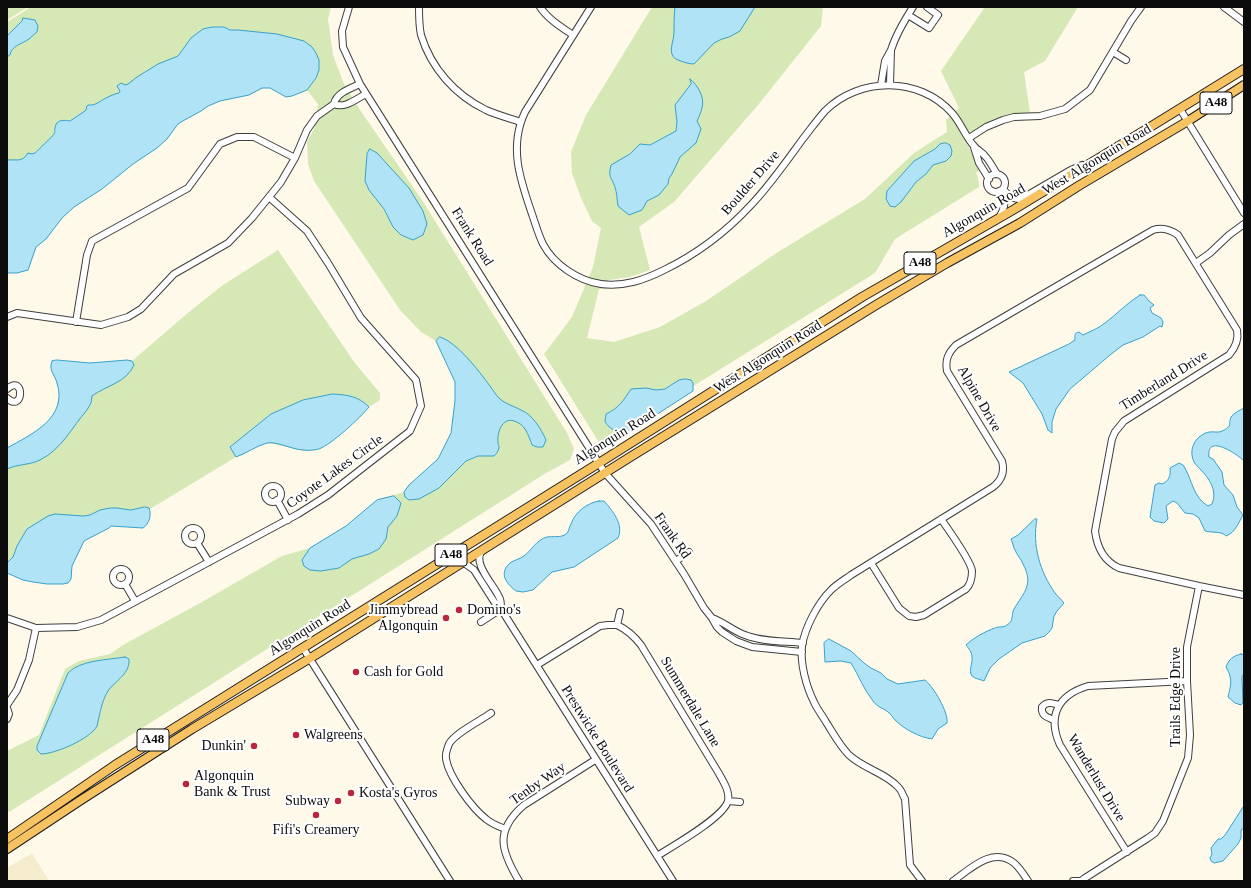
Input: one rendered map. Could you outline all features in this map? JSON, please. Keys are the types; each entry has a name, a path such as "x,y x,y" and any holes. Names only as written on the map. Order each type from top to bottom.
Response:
{"main road":[{"name":"Algonquin Road","path":"7,839 115,765 599,463 862,296 1097,160 1244,69"},
{"name":"West Algonquin Road","path":"310,659 634,454 876,305 1020,222 1188,121 1244,85"},
{"name":"Algonquin Road","path":"7,850 81,800 192,729 310,659"}],"street":[{"name":"Frank Road","path":"348,7 342,31 343,48 360,84 605,473"},
{"path":"419,7 421,34 432,62 447,82 466,99 487,110 521,122"},
{"path":"540,7 542,11 558,26 572,36"},
{"name":"Boulder Drive","path":"590,7 532,99 521,122 516,153 518,170 533,218 544,246 566,270 581,278 600,284 620,285 640,280 687,258 711,241 734,222 756,200 826,110 835,102 851,93 867,87 890,85 910,88 935,99 953,114 969,138 974,147 979,163 989,179 988,184 990,189 994,191 1001,190 1017,200 1078,166 1097,160"},
{"path":"880,85 885,61 895,38 913,7"},
{"path":"908,15 929,28 938,15 927,7"},
{"path":"969,138 986,127 1003,120 1014,117 1040,116 1065,109 1090,90 1141,7"},
{"path":"1224,7 1244,22"},
{"path":"890,85 891,50"},
{"path":"1114,52 1126,60"},
{"path":"7,317 17,313 101,325 128,317 141,309 174,274 228,243 281,182 295,158 307,130 317,116 335,102 342,94 360,84"},
{"path":"335,102 339,106 344,106 366,94"},
{"path":"1180,109 1244,213"},
{"path":"76,322 87,255 92,241 188,188 220,144 237,136 254,137 295,158"},
{"name":"Boulder Drive","path":"974,147 986,156 997,174 1002,176 1005,184 1001,190"},
{"path":"989,179 991,176 997,174"},
{"name":"Boulder Drive","path":"999,218 1005,203 1001,190"},
{"name":"Coyote Lakes Circle","path":"7,618 36,628 78,626 101,620 288,520 328,495 410,431 421,406 416,380 361,318 328,262 307,231 269,197"},
{"path":"1195,262 1210,253 1229,235 1244,224"},
{"name":"Alpine Drive","path":"922,881 910,865 905,799 900,789 891,781 862,765 849,754 814,702 804,674 802,652 806,632 814,613 828,594 843,580 996,485 1000,480 1003,472 1003,465 1000,458 947,371 947,358 950,351 956,345 1153,230 1166,229 1175,233 1195,262"},
{"name":"Timberland Drive","path":"1195,262 1237,330 1238,335 1236,346 1229,355 1124,421 1119,426 1112,439 1095,531 1098,546 1102,554 1113,565 1125,570 1244,594"},
{"path":"7,389 11,386 16,386 20,389 21,394 15,401 10,401 7,398"},
{"name":"Frank Rd","path":"605,473 651,524 676,561 704,608 722,632 733,639 758,648 802,652"},
{"path":"277,500 288,520"},
{"path":"871,563 902,611 912,616 924,616 966,589 972,575 970,564 941,519"},
{"path":"197,543 209,562"},
{"name":"Prestwicke Boulevard","path":"484,549 480,554 479,560 481,567 500,599 501,609"},
{"path":"676,561 689,552"},
{"name":"Prestwicke Boulevard","path":"463,562 474,570 495,603 501,609 595,760 673,881"},
{"path":"125,584 135,601"},
{"name":"Trails Edge Drive","path":"1073,881 1081,881 1148,838 1155,833 1163,821 1188,758 1190,735 1187,647 1199,586"},
{"path":"481,622 501,609"},
{"path":"537,665 600,626 618,625 620,612"},
{"name":"Frank Rd","path":"712,618 720,620 734,630 750,637 764,640 803,643"},
{"name":"Summerdale Lane","path":"618,625 633,634 641,645 727,788 728,801"},
{"path":"7,719 9,714 7,707 17,690 29,660 36,628"},
{"path":"303,648 450,881"},
{"path":"1054,720 1043,715 1042,707 1051,702 1059,705 1074,692 1088,686 1187,681"},
{"name":"Wanderlust Drive","path":"1059,705 1054,720 1056,737 1127,852"},
{"path":"491,713 456,736 451,741 447,749 446,758 451,774 474,808 491,822 505,829 504,852 519,881"},
{"name":"Tenby Way","path":"505,829 516,813 524,805 595,760"},
{"path":"657,856 714,819 728,801 740,802"},
{"path":"953,881 987,858 997,856 1006,858 1014,863 1028,881"}],"shaded area":[{"path":"32,853 49,881 7,881 7,868"}],"green space":[{"path":"7,7 28,7 7,20"},
{"path":"31,7 331,7 328,19 333,55 344,84 358,107 422,200 567,433 574,449 570,460 546,473 9,812 7,809 7,751 39,735 65,669 79,661 110,654 123,645 282,556 310,548 346,526 377,500 404,492 409,485 438,459 451,433 455,401 455,382 436,341 421,332 400,310 314,181 308,164 307,142 315,127 318,104 307,90 286,97 276,90 266,87 262,88 249,95 220,101 208,106 181,122 167,139 157,148 133,164 102,189 74,207 62,218 46,239 36,247 28,270 17,273 7,273 7,22"},
{"path":"652,7 823,7 821,26 758,105 674,202 639,227 650,270 630,277 608,280 607,289 599,289 587,338 614,342 660,327 706,301 778,252 865,199 914,153 947,132 946,120 959,108 941,71 985,7 1078,7 1045,61 1024,72 1030,113 1002,116 980,126 963,137 980,170 976,173 979,187 895,239 875,273 600,444 544,354 572,317 593,267 601,228 592,221 581,198 572,173 571,152 586,115"},
{"path":"278,250 354,362 380,393 380,400 369,407 359,418 330,442 319,449 304,451 269,443 255,447 150,509 149,520 143,528 111,526 84,541 72,566 71,579 68,583 47,584 33,582 23,580 7,573 7,448 37,431 54,413 59,397 59,391 51,370 52,361 90,363 127,360 132,361 223,285"}],"water":[{"path":"675,7 755,7 740,31 714,43 694,64 686,63 674,58 671,52 674,36"},
{"path":"23,18 35,20 38,26 37,32 29,39 12,49 10,55 7,57 7,36 22,21"},
{"path":"213,27 277,34 304,41 312,47 319,60 319,70 316,78 307,90 292,96 286,97 270,88 262,88 249,95 220,101 208,106 181,122 167,139 157,148 133,164 102,189 74,207 62,218 46,239 36,247 28,270 17,273 7,273 7,160 19,160 28,153 35,153 54,134 57,123 63,120 70,121 85,111 88,105 95,104 119,93 120,91 117,86 121,83 125,85 128,84 158,64 178,56 191,38 203,29"},
{"path":"690,79 698,88 703,100 702,108 697,121 701,129 696,143 680,157 669,178 668,184 659,195 647,201 642,210 629,215 618,206 616,189 610,175 611,165 630,154 640,144 650,145 676,131 677,122 675,105 691,84"},
{"path":"946,143 950,145 952,151 951,156 946,161 933,165 926,174 916,182 901,202 895,207 890,206 886,199 887,191 914,161 935,149 940,144"},
{"path":"370,149 377,153 409,188 423,211 427,224 423,235 413,240 401,235 393,227 384,209 369,190 365,181 367,154"},
{"path":"1140,295 1144,295 1154,305 1150,308 1152,313 1161,318 1163,322 1162,327 1160,326 1143,337 1123,345 1070,389 1056,409 1052,422 1052,433 1048,430 1042,414 1023,383 1009,372 1069,344 1075,340 1076,333 1079,332 1083,335 1100,326"},
{"path":"440,337 447,340 461,351 480,372 499,398 529,415 539,427 546,440 543,447 532,445 521,424 510,420 506,421 499,430 499,448 498,452 494,456 478,456 466,461 439,488 419,499 409,500 405,497 404,492 409,485 438,459 451,433 455,401 455,382 436,341"},
{"path":"57,360 90,363 127,360 132,361 134,365 131,371 121,380 92,396 91,403 87,410 55,450 36,462 7,469 7,448 37,431 53,415 57,406 59,395 51,364 52,361"},
{"path":"679,380 691,380 693,383 693,391 625,435 606,424 606,414 618,407 631,389 665,389"},
{"path":"333,394 361,400 369,407 346,430 325,446 314,450 300,450 275,443 267,443 236,457 230,447 271,414 303,400"},
{"path":"1244,408 1244,461 1223,447 1212,447 1209,450 1209,457 1213,459 1222,472 1224,485 1233,495 1237,507 1243,515 1234,530 1226,536 1224,534 1205,531 1199,518 1193,514 1185,513 1177,503 1173,501 1166,506 1168,519 1164,523 1154,521 1150,517 1155,485 1159,483 1162,484 1166,481 1170,475 1170,468 1179,463 1185,468 1199,499 1208,506 1212,504 1214,495 1212,487 1205,475 1194,462 1192,450 1194,443 1205,433 1220,432 1228,428 1231,417"},
{"path":"394,496 401,503 397,516 388,527 386,539 379,549 369,554 352,559 339,568 321,571 310,570 304,566 302,560 310,548 346,526 377,500"},
{"path":"599,501 604,501 617,518 620,528 618,538 574,567 552,572 533,590 523,592 516,591 507,582 504,575 506,567 510,563 527,554 543,538 562,536 566,534 578,512 586,506"},
{"path":"145,507 149,508 150,516 147,524 143,528 111,526 84,541 72,566 71,579 68,583 47,584 33,582 23,580 7,573 7,563 13,557 17,546 27,529 48,516 55,514 83,516 110,508 130,510"},
{"path":"1035,519 1037,519 1036,539 1038,558 1041,567 1055,593 1064,603 1054,616 1052,628 1045,636 1022,643 999,659 990,668 984,681 972,676 971,674 972,655 966,645 984,633 996,627 1006,626 1011,622 1013,611 1024,593 1028,583 1028,578 1022,562 1014,549 1011,539 1018,535"},
{"path":"829,639 851,651 871,668 881,673 887,679 898,684 925,680 940,700 946,713 947,723 938,729 932,739 913,733 904,727 886,710 875,703 867,692 851,663 841,661 825,662 824,643"},
{"path":"1241,654 1244,655 1244,673 1242,677 1243,703 1241,705 1235,703 1228,697 1231,682 1230,675 1226,667 1232,658"},
{"path":"125,657 129,659 127,669 106,694 101,707 97,726 93,731 80,741 63,749 41,754 37,750 37,746 68,673 79,665"},
{"path":"1244,806 1244,828 1241,830 1241,838 1238,844 1223,861 1214,863 1210,858 1212,854 1211,848 1218,839 1221,839 1225,835"}],"place":[{"name":"Domino's","path":"459,610"},
{"name":"Jimmybread Algonquin","path":"446,618"},
{"name":"Cash for Gold","path":"356,672"},
{"name":"Walgreens","path":"296,735"},
{"name":"Dunkin'","path":"254,746"},
{"name":"Algonquin Bank & Trust","path":"186,784"},
{"name":"Kosta's Gyros","path":"351,793"},
{"name":"Subway","path":"338,801"},
{"name":"Fifi's Creamery","path":"316,815"}]}
